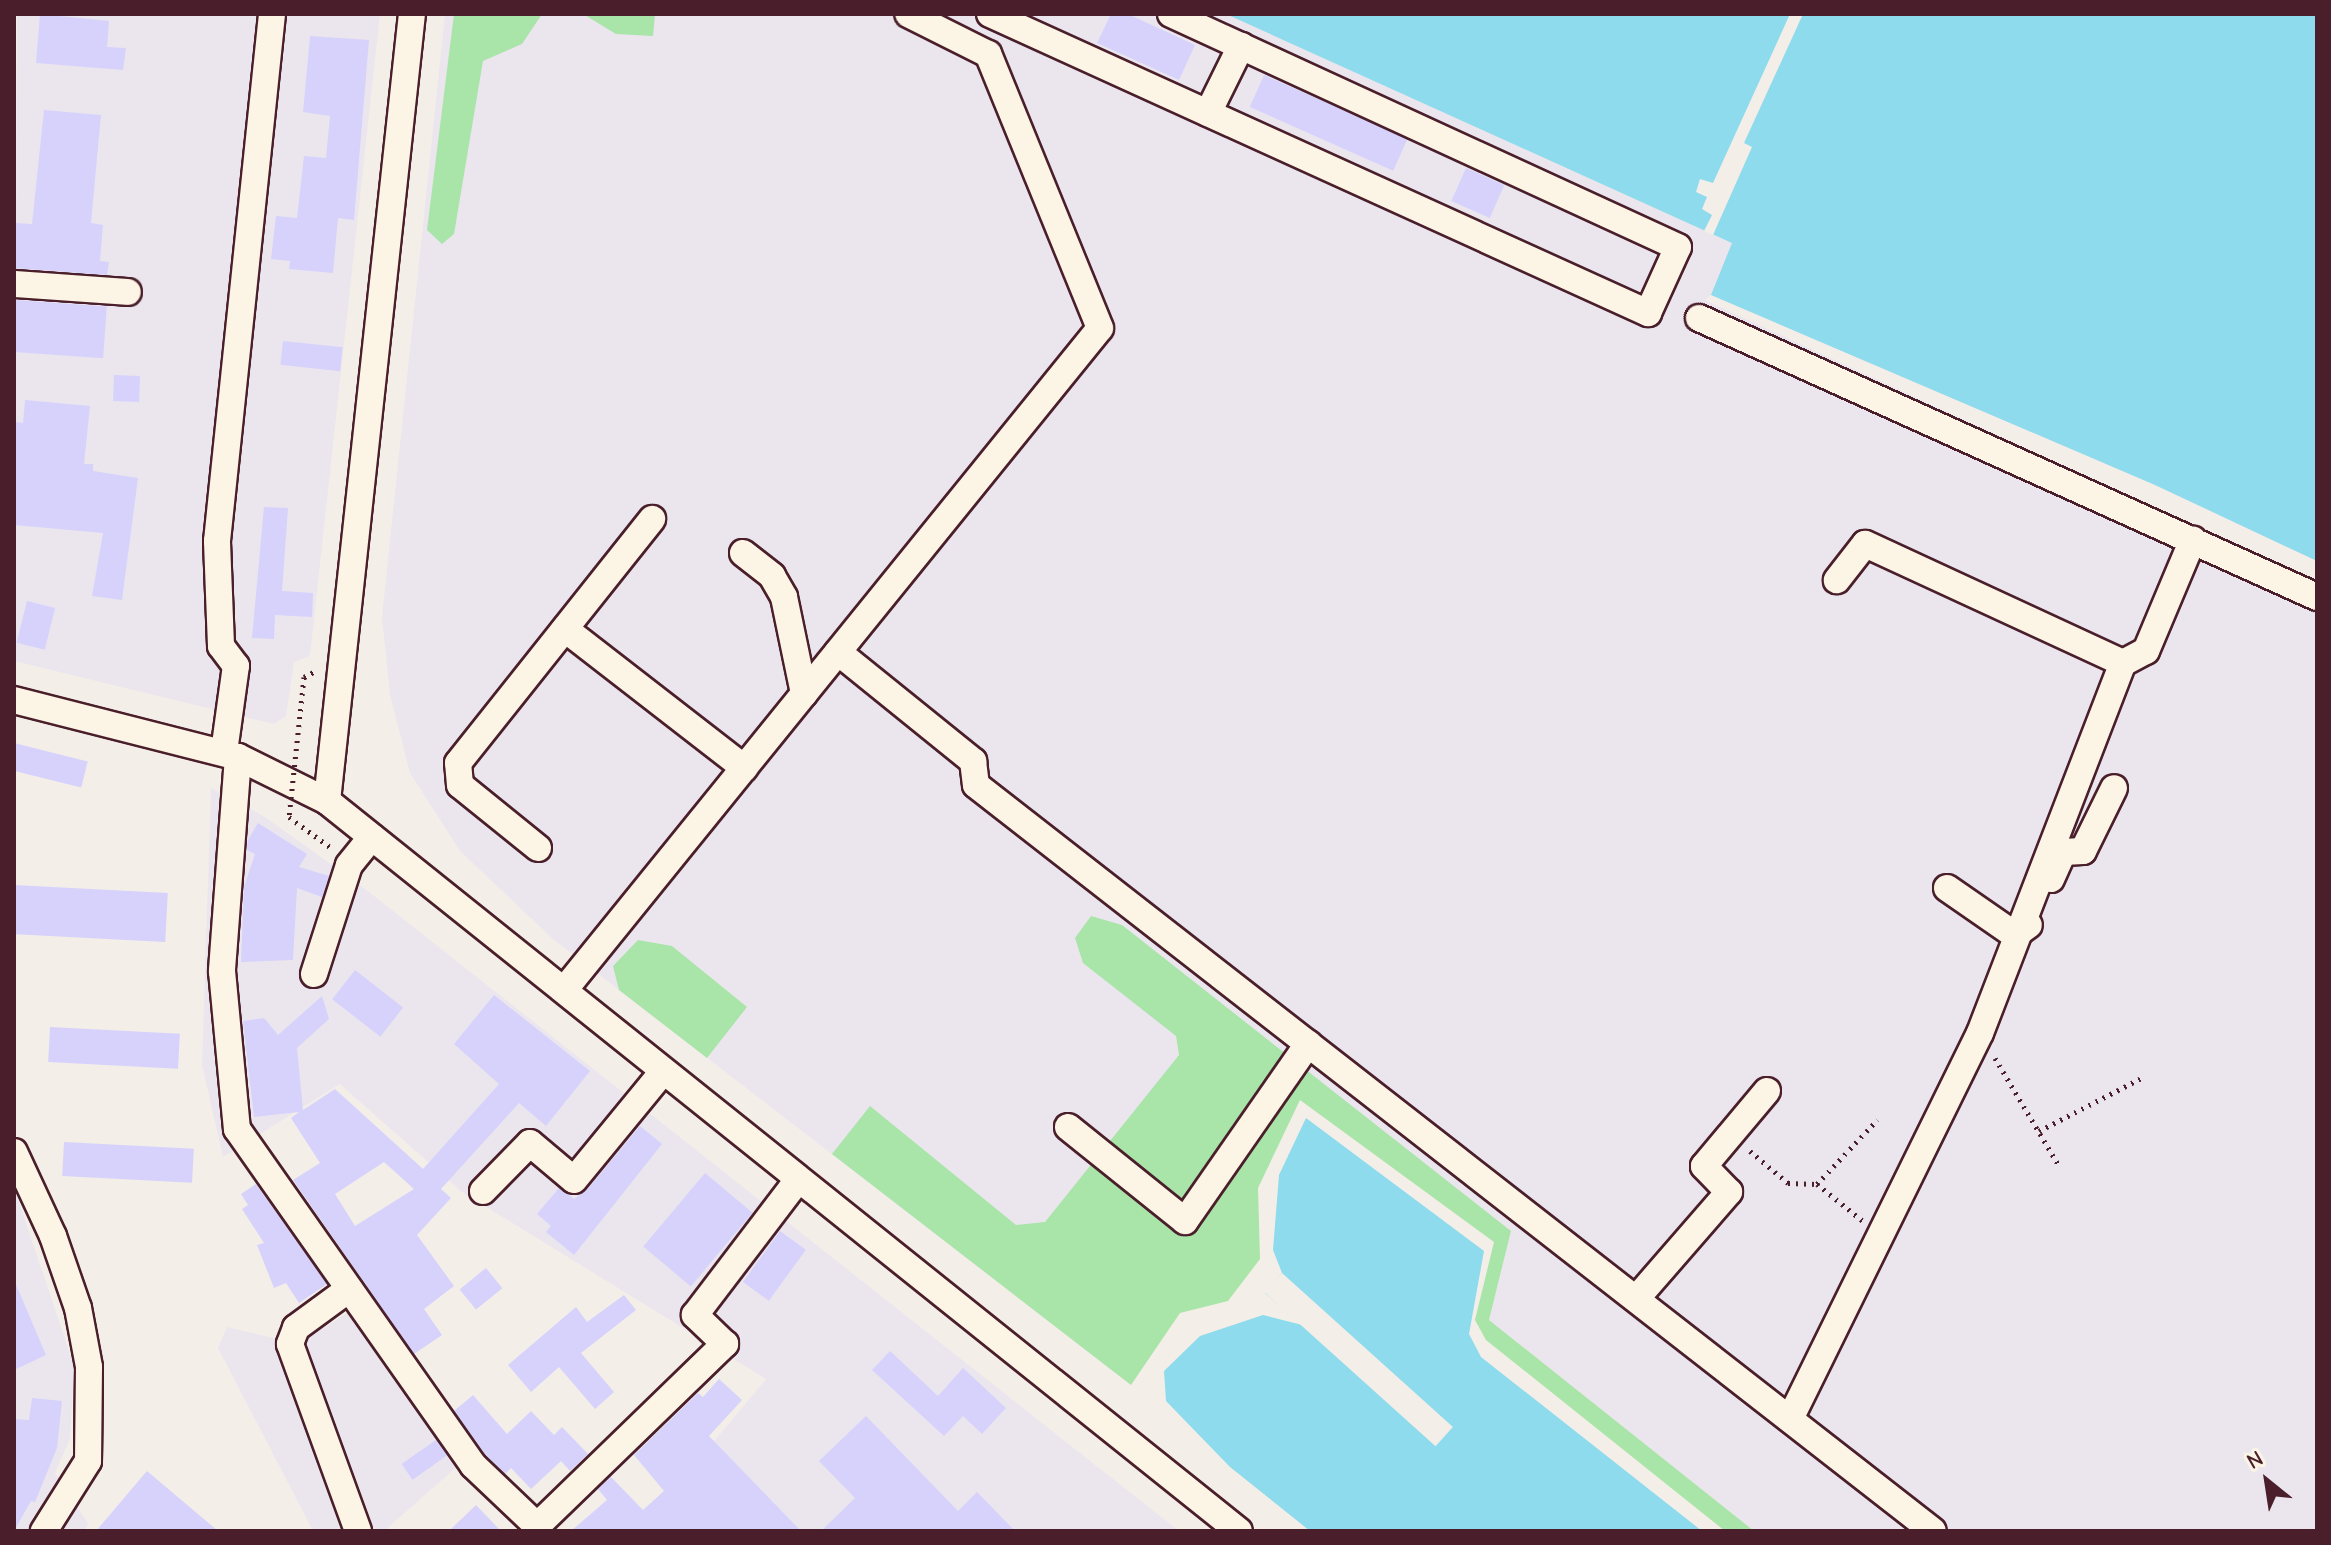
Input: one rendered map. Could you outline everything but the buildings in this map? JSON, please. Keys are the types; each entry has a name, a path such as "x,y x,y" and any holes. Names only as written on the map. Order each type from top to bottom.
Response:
{"street":[{"path":"272,14 217,541 221,646 236,666 222,971 237,1129 473,1465 537,1526 725,1344 695,1315 798,1180"},
{"path":"327,801 412,14"},
{"path":"565,989 1100,328 988,54 908,14"},
{"path":"990,14 1648,313 1678,247 1171,14"},
{"path":"1208,113 1241,46"},
{"path":"14,284 128,292"},
{"path":"1699,318 2317,597"},
{"path":"538,848 460,785 456,774 458,763 652,519"},
{"path":"1790,1419 1980,1033 2015,935 2123,663 2146,651 2193,539"},
{"path":"1837,580 1865,544 2123,663"},
{"path":"743,553 772,576 784,597 804,694"},
{"path":"565,629 744,768"},
{"path":"838,652 973,761 976,785 1933,1531"},
{"path":"14,700 231,754 327,801 565,989 662,1073 1239,1531"},
{"path":"2015,935 2032,923 2063,852 2083,851 2114,788"},
{"path":"314,974 349,865 372,837"},
{"path":"1947,888 2015,935"},
{"path":"1068,1127 1185,1221 1308,1044"},
{"path":"483,1191 530,1143 574,1180 662,1073"},
{"path":"1636,1299 1729,1192 1704,1166 1767,1091"},
{"path":"14,1152 53,1236 78,1308 89,1367 88,1461 44,1531"},
{"path":"349,1289 296,1328 290,1344 358,1531"}],"path":[{"path":"316,671 304,677 289,817 330,847"},
{"path":"1980,1033 2058,1164"},
{"path":"2039,1131 2143,1077"},
{"path":"1817,1184 1877,1120"},
{"path":"1750,1151 1788,1183 1817,1184 1880,1235"}],"shaded area":[{"path":"17,14 380,14 310,656 294,662 286,716 274,724 14,661"},
{"path":"445,14 1934,14 2317,561 2155,485 1711,295 1705,300 2317,583 2317,1531 1754,1531 1489,1320 1511,1231 1308,1075 1131,1385 553,939 460,851 410,773 390,695 382,617"},
{"path":"211,788 265,817 364,888 1179,1531 625,1531 715,1440 766,1379 462,1192 340,1084 223,1157 202,1065"},
{"path":"14,1187 74,1366 70,1439 55,1473 88,1523 85,1531 14,1531"},
{"path":"350,1311 460,1464 384,1531 313,1531 218,1348 227,1327 299,1344"}],"green space":[{"path":"454,14 542,14 522,44 483,61 454,234 442,244 427,230"},
{"path":"583,14 655,14 653,36 616,34"},
{"path":"1091,916 1122,925 1511,1231 1489,1320 1754,1531 1725,1531 1486,1340 1475,1320 1494,1242 1300,1100 1258,1188 1260,1259 1228,1301 1180,1313 1131,1385 832,1154 870,1106 1016,1225 1045,1222 1179,1055 1176,1036 1083,963 1075,938"},
{"path":"638,940 672,946 747,1007 707,1058 619,990 613,966"}],"water":[{"path":"1226,14 2317,14 2317,561 2155,485 1711,295 1732,243"},
{"path":"1306,1118 1484,1251 1469,1334 1481,1357 1702,1531 1310,1531 1230,1467 1166,1401 1164,1371 1200,1336 1263,1315 1302,1325 1265,1293 1282,1273 1273,1250 1279,1175"}],"pier":[{"path":"1790,14 1803,14 1744,143 1752,147 1713,235 1704,231 1712,215 1702,209 1707,197 1696,192 1700,179 1713,183"},
{"path":"1282,1273 1453,1427 1436,1446 1265,1292"}]}
